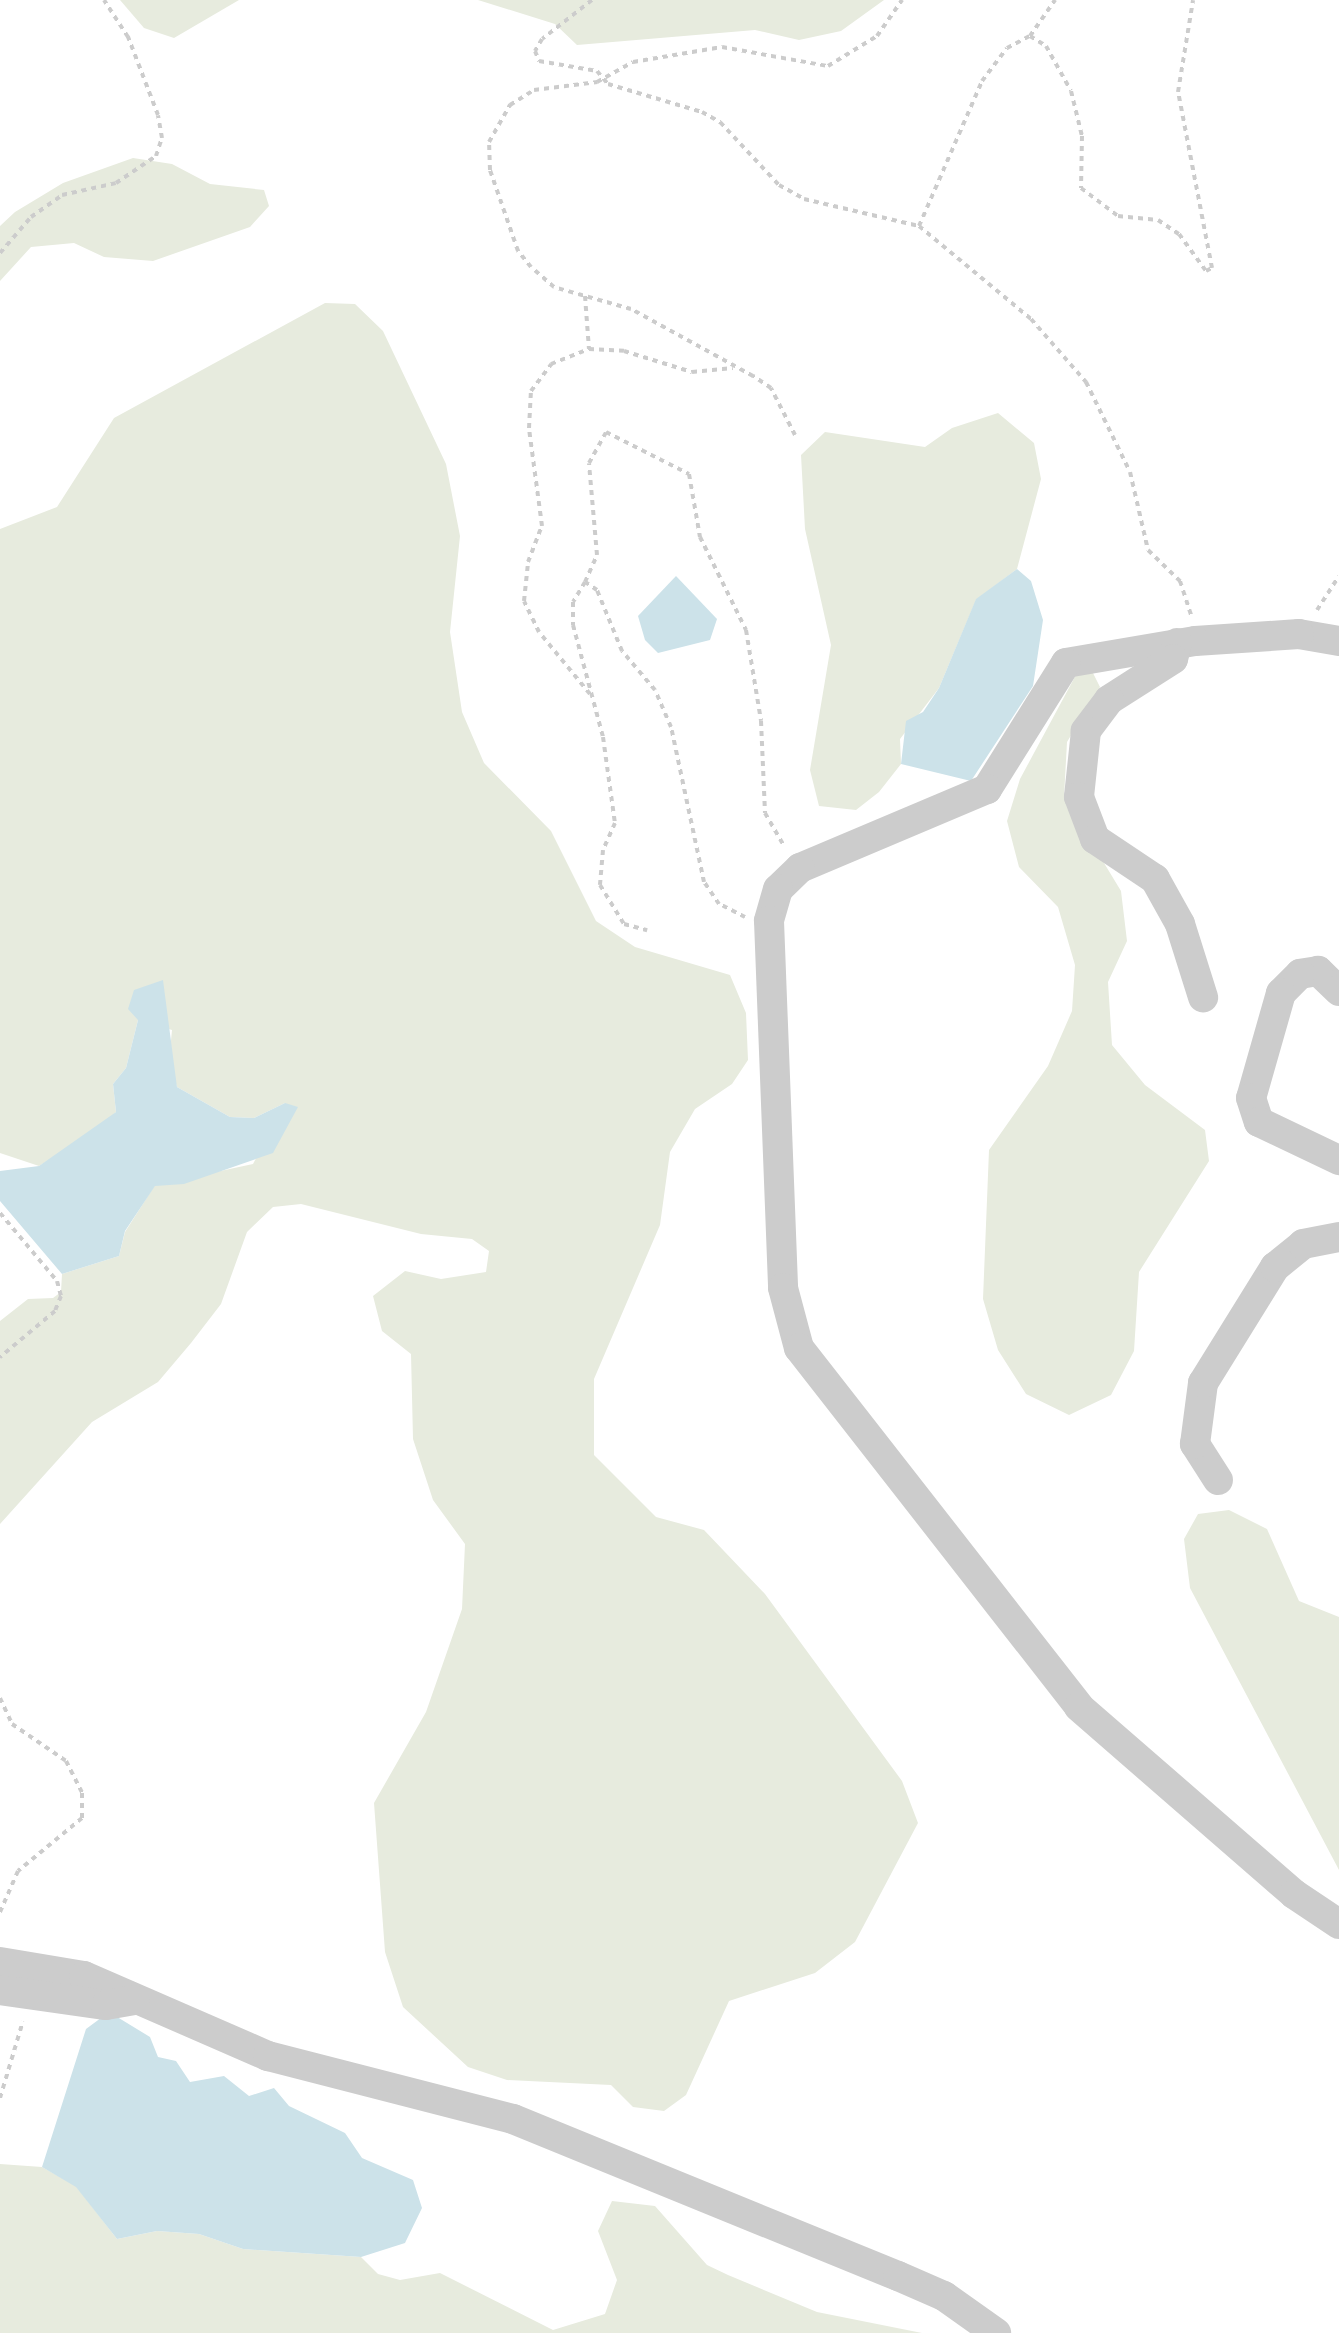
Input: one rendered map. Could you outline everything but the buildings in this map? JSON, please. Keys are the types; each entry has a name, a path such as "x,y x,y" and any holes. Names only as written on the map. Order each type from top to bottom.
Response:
{"street":[{"path":"1339,640 1300,634 1186,642 1066,662 987,789 800,868 778,888 769,921 783,1288 799,1348 1078,1707 1294,1894 1339,1924"},
{"path":"1186,642 1173,659 1109,700 1086,731 1079,797 1094,839 1155,878 1180,924 1203,997"},
{"path":"1339,991 1318,971 1300,974 1281,994 1251,1098 1259,1122 1339,1160"},
{"path":"1218,1480 1195,1444 1203,1383 1276,1267 1303,1244 1339,1238"},
{"path":"0,1962 84,1976 268,2056 513,2119 928,2289 996,2333"},
{"path":"0,1990 106,2006 139,1999"}],"path":[{"path":"0,253 30,217 62,195 116,183 156,156 162,138 158,115 128,38 104,0"},
{"path":"592,0 536,52 550,66 597,72 720,122 748,157 804,199 919,226 1030,318 1086,382 1130,472 1148,550 1188,597 1186,642"},
{"path":"795,436 771,388 631,309 554,287 518,251 490,170 489,142 510,105 534,90 604,78 633,62 722,47 828,66 877,36 902,0"},
{"path":"919,226 982,81 1007,48 1030,36 1055,0"},
{"path":"1030,36 1046,46 1071,91 1082,136 1081,188 1118,216 1158,220 1179,234 1206,271 1211,256 1178,92 1193,0"},
{"path":"585,296 589,349"},
{"path":"590,694 539,632 524,600 528,562 542,526 528,428 531,391 551,364 589,349 624,351 692,372 736,367"},
{"path":"647,930 624,924 600,885 614,805 573,626 573,602 597,555 590,463 606,432 618,433 690,474 700,537 746,630 762,721 765,813 800,868"},
{"path":"1300,634 1339,576"},
{"path":"585,582 597,590 622,651 655,690 671,727 704,882 719,904 769,921"},
{"path":"0,1213 57,1281 61,1296 55,1311 0,1357"},
{"path":"0,1698 12,1724 66,1760 82,1793 82,1818 18,1871 0,1912"},
{"path":"0,2098 31,1995"}],"shaded area":[{"path":"120,0 239,0 174,38 144,28"},
{"path":"478,0 884,0 841,31 799,40 755,30 577,45 555,24"},
{"path":"133,158 172,164 210,184 264,190 269,206 250,227 153,261 104,257 74,243 31,247 0,281 0,226 15,212 63,183"},
{"path":"325,303 355,304 383,331 446,464 460,536 450,632 462,712 484,763 551,831 596,921 635,947 730,975 746,1013 748,1060 732,1084 695,1109 670,1152 660,1225 594,1379 594,1455 656,1517 704,1530 765,1594 902,1781 918,1823 855,1942 815,1973 729,2001 686,2095 664,2111 633,2107 611,2085 507,2080 468,2067 403,2007 385,1952 374,1803 426,1712 462,1609 465,1544 433,1500 413,1439 411,1354 382,1331 373,1296 405,1271 441,1279 486,1272 489,1251 472,1239 421,1234 301,1204 273,1207 247,1232 221,1304 158,1382 92,1422 0,1524 0,1321 28,1299 53,1298 61,1292 62,1274 119,1256 125,1232 155,1185 253,1164 285,1103 254,1118 230,1117 177,1087 169,1061 172,1030 138,1020 126,1068 113,1084 116,1112 96,1131 39,1166 0,1153 0,529 57,507 114,418"},
{"path":"998,413 1034,443 1041,479 1017,569 976,600 939,688 900,739 901,764 879,792 856,810 819,806 810,770 831,645 805,529 801,455 825,432 925,447 952,428"},
{"path":"1077,673 1093,673 1100,687 1067,742 1064,797 1121,891 1127,941 1108,982 1112,1045 1145,1085 1205,1130 1209,1161 1139,1272 1134,1351 1111,1395 1069,1415 1026,1394 998,1350 983,1299 989,1150 1048,1066 1072,1011 1075,965 1058,907 1019,867 1007,821 1020,779"},
{"path":"1229,1510 1267,1529 1299,1601 1339,1617 1339,1870 1190,1588 1184,1539 1198,1514"},
{"path":"0,2164 42,2167 76,2186 117,2239 157,2231 199,2234 243,2249 361,2257 378,2274 400,2280 440,2273 553,2330 605,2314 617,2280 598,2231 612,2201 655,2206 707,2265 728,2275 817,2312 922,2333 0,2333"}],"water":[{"path":"1017,569 1031,581 1043,620 1033,686 971,781 901,764 906,721 923,712 939,688 976,599"},
{"path":"676,576 717,619 710,640 658,653 645,640 638,616"},
{"path":"163,980 177,1087 230,1117 254,1118 285,1103 298,1107 273,1153 184,1184 155,1186 125,1231 119,1256 62,1274 0,1201 0,1171 39,1166 116,1112 113,1084 126,1068 138,1020 128,1009 134,990"},
{"path":"109,2012 150,2037 158,2057 176,2061 190,2082 224,2076 249,2096 274,2088 289,2106 345,2133 362,2158 413,2180 422,2208 405,2243 361,2257 243,2249 199,2234 157,2231 117,2239 76,2187 42,2167 86,2029"}]}
